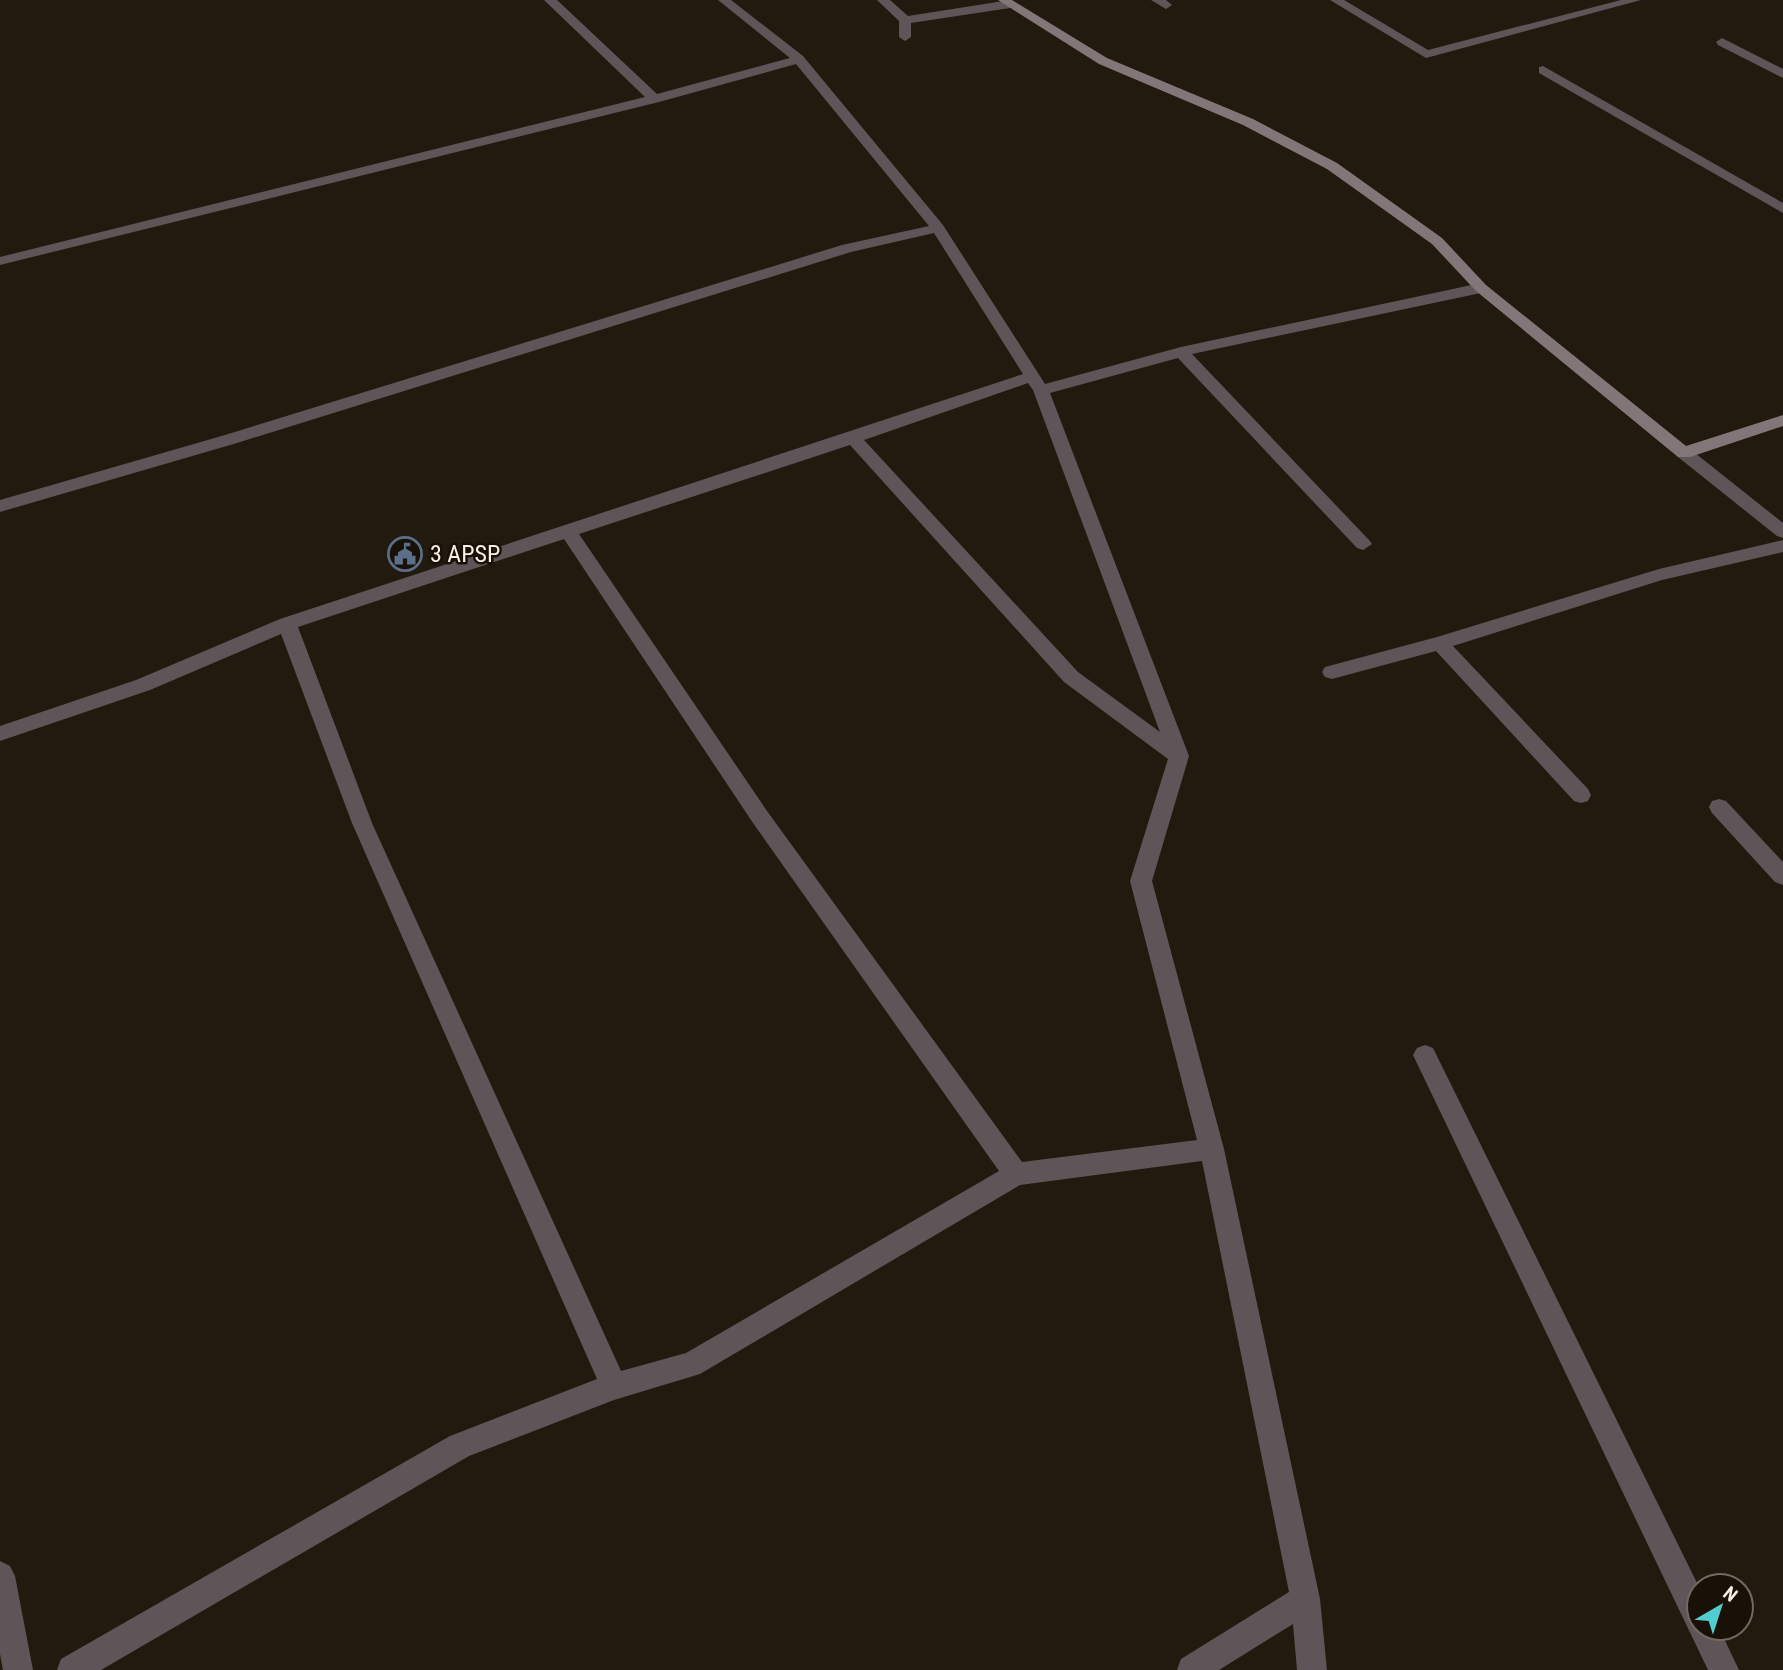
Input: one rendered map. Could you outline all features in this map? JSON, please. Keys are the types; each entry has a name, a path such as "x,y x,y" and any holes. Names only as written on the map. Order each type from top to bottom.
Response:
{"main road":[{"path":"1007,2 1103,61 1248,122 1332,166 1437,241 1481,288 1684,453 1783,420"}],"street":[{"path":"550,0 654,99"},
{"path":"724,0 799,59 938,228 1037,383 1179,756 1141,881 1212,1149 1305,1599 1312,1670"},
{"path":"883,0 905,20 905,37"},
{"path":"1336,0 1426,54 1635,0"},
{"path":"905,20 1007,2"},
{"path":"1722,42 1783,74"},
{"path":"0,261 654,99 799,59"},
{"path":"1544,70 1783,209"},
{"path":"0,506 231,439 846,248 938,228"},
{"path":"0,734 143,685 287,624 853,438 1037,383 1481,288"},
{"path":"1181,352 1363,544"},
{"path":"853,438 1070,677 1179,756"},
{"path":"1684,453 1783,532"},
{"path":"568,531 760,817 1016,1174"},
{"path":"1332,672 1440,643 1659,575 1783,546"},
{"path":"287,624 362,823 614,1386"},
{"path":"1440,643 1581,795"},
{"path":"1719,807 1783,876"},
{"path":"1425,1055 1685,1590"},
{"path":"72,1670 460,1446 614,1386 691,1365 1016,1174 1212,1149"},
{"path":"0,1576 18,1670"},
{"path":"1192,1670 1305,1599"},
{"path":"1710,1642 1724,1670"}],"place":[{"name":"3 APSP","path":"405,554"}]}
